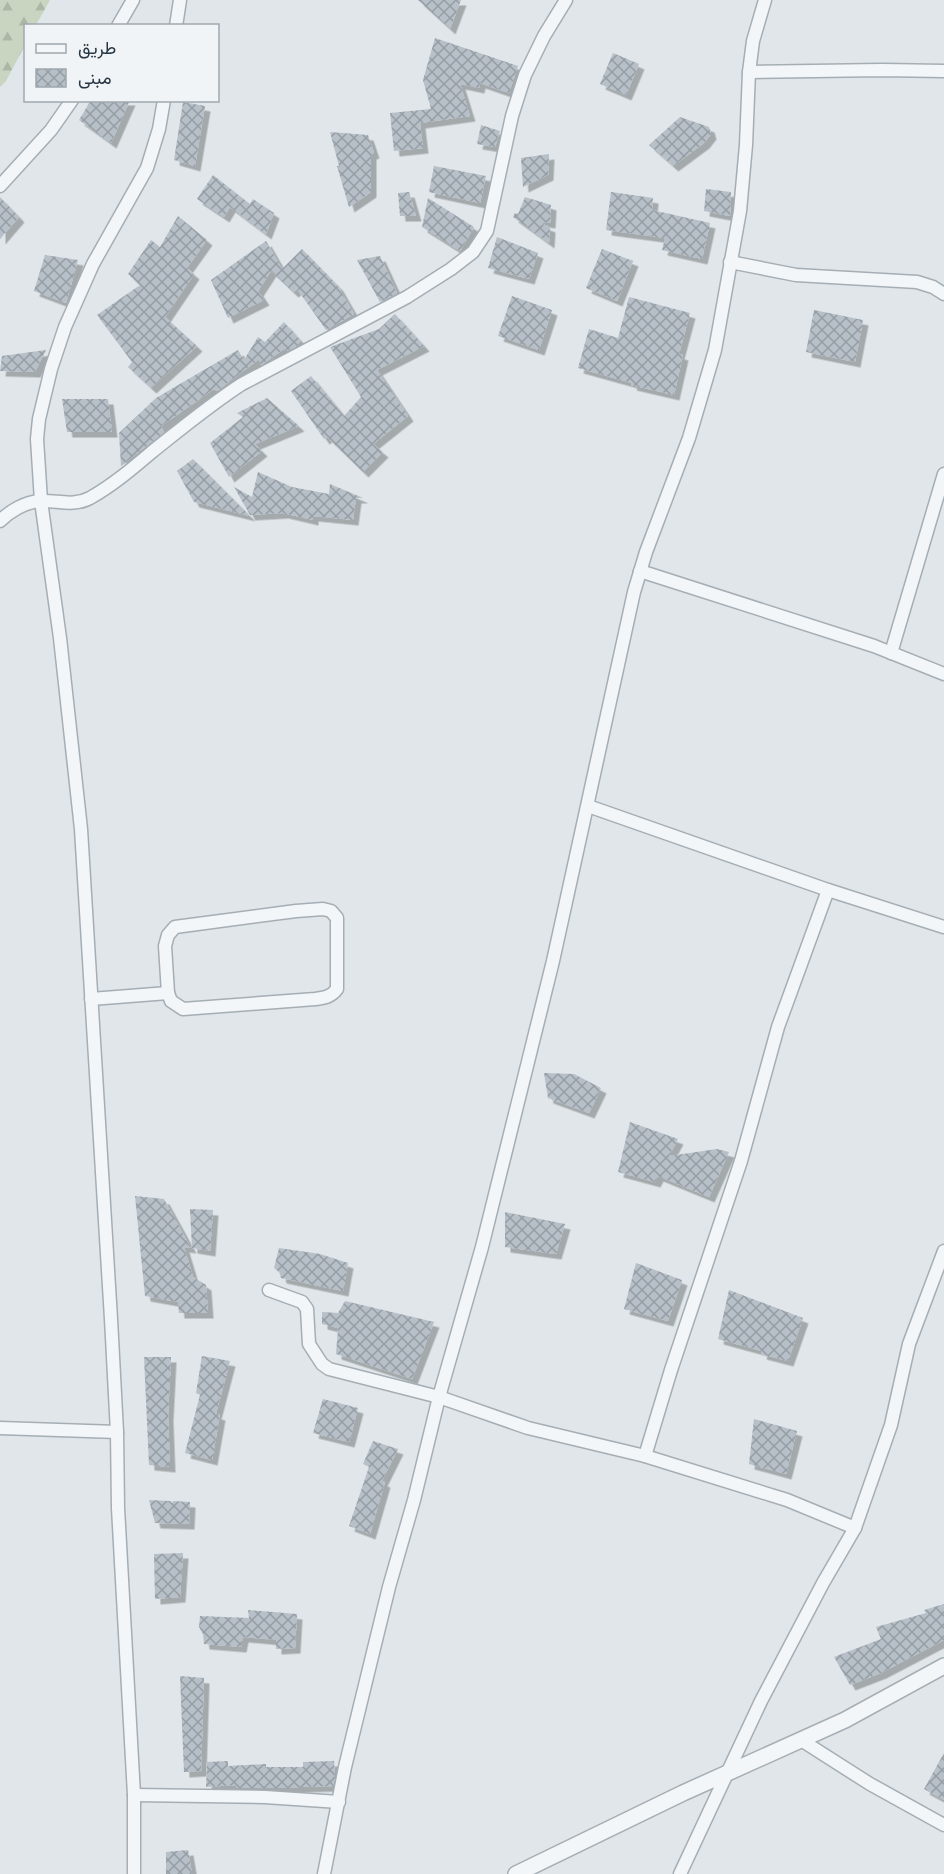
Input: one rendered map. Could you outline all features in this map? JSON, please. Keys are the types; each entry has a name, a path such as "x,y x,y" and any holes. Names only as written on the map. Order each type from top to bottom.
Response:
{"street":[{"path":"119,24 133,0"},
{"path":"176,24 180,0"},
{"path":"0,521 24,504 41,501 66,504 88,499 119,479 218,400 242,384 407,297 472,252 487,231 512,116 525,75 544,36 566,0"},
{"path":"324,1874 345,1767 386,1598 414,1500 439,1397 482,1247 553,961 640,572 689,438 715,350 740,211 753,40 765,0"},
{"path":"749,72 944,71"},
{"path":"0,186 51,130 71,102"},
{"path":"134,1874 134,1795 118,1508 117,1432 81,829 60,638 41,501 37,439 39,419 51,369 65,327 93,264 147,168 159,129 164,102"},
{"path":"730,262 796,275 917,282 933,287 944,294"},
{"path":"891,653 944,474"},
{"path":"640,572 891,653 944,674"},
{"path":"588,806 828,890 944,927"},
{"path":"645,1456 671,1370 741,1161 778,1027 828,890"},
{"path":"323,909 331,911 337,918 337,989 334,994 327,997 183,1009 171,1001 168,993 165,946 168,935 175,927 323,909"},
{"path":"92,999 168,993"},
{"path":"680,1874 761,1701 799,1627 855,1528 891,1425 909,1344 944,1251"},
{"path":"269,1290 302,1302 307,1310 309,1344 322,1364 329,1368 439,1397 528,1428 645,1456 787,1500 855,1528"},
{"path":"0,1428 117,1432"},
{"path":"516,1874 883,1701 944,1666"},
{"path":"801,1740 870,1784 944,1825"},
{"path":"134,1795 265,1797 339,1802"}],"green space":[{"path":"0,0 50,0 37,24 24,24 24,47 6,81 0,87"}],"building":[{"path":"418,0 461,0 450,29"},
{"path":"435,38 518,66 509,93 480,83 479,88 460,84 470,116 420,123 423,148 394,151 390,113 431,109 423,80"},
{"path":"613,53 639,64 626,95 600,84"},
{"path":"90,102 129,102 111,143 79,120"},
{"path":"183,102 205,106 195,166 174,160"},
{"path":"680,117 709,127 711,134 704,143 673,166 649,145"},
{"path":"481,125 500,131 495,147 477,144"},
{"path":"330,132 368,135 374,153 371,154 371,192 349,207 337,166 339,166"},
{"path":"549,154 548,175 523,187 521,158"},
{"path":"434,166 486,176 480,203 429,192"},
{"path":"213,175 250,204 253,199 274,213 266,234 230,207 224,217 197,199"},
{"path":"706,189 731,192 730,216 704,211"},
{"path":"409,192 416,216 400,216 398,193"},
{"path":"611,192 653,198 652,210 710,223 702,259 662,250 665,238 606,230"},
{"path":"0,197 19,217 0,239"},
{"path":"525,197 551,205 550,223 543,222 542,224 550,227 549,243 513,217 515,213 518,214"},
{"path":"428,198 474,227 460,251 422,227"},
{"path":"178,216 207,240 187,268 194,274 165,317 197,346 151,388 128,367 132,362 97,315 140,285 128,274 151,240 160,247"},
{"path":"497,237 538,253 529,279 488,268"},
{"path":"266,241 282,269 302,249 338,286 354,314 326,330 297,289 293,292 271,271 258,291 264,300 228,318 211,280"},
{"path":"602,249 633,261 617,301 586,288"},
{"path":"45,255 78,260 66,303 34,291"},
{"path":"380,256 397,293 380,302 357,260"},
{"path":"512,296 552,310 539,350 498,336"},
{"path":"629,297 690,313 679,354 683,355 674,395 631,385 632,383 578,368 589,329 618,338"},
{"path":"814,310 863,320 855,362 806,352"},
{"path":"395,314 424,346 377,370 408,416 373,444 383,452 363,472 327,437 324,439 291,391 311,376 344,416 361,397 330,347 379,329"},
{"path":"284,322 301,341 295,347 286,351 284,349 261,365 259,359 217,391 214,389 161,426 164,432 121,466 119,433 156,398 238,350 244,360 258,337 265,342"},
{"path":"46,350 35,372 0,371 2,356"},
{"path":"267,398 299,426 255,444 262,451 229,477 210,443 243,417 237,413"},
{"path":"62,399 108,399 112,432 67,432"},
{"path":"193,459 250,516 194,502 177,471"},
{"path":"258,472 292,487 329,494 330,484 363,498 356,498 353,520 313,516 313,520 283,513 250,515 234,487 252,497"},
{"path":"544,1073 574,1074 601,1088 589,1113 548,1098"},
{"path":"630,1122 678,1139 669,1156 717,1149 729,1152 709,1197 658,1176 655,1182 618,1172"},
{"path":"135,1196 164,1199 191,1248 184,1247 193,1277 206,1285 208,1313 179,1313 178,1302 145,1296"},
{"path":"190,1209 213,1210 210,1251 192,1248"},
{"path":"505,1212 565,1224 556,1254 505,1247"},
{"path":"279,1248 320,1254 348,1263 343,1291 281,1278 280,1273 274,1268"},
{"path":"636,1263 682,1280 668,1321 624,1309"},
{"path":"729,1290 803,1318 788,1361 718,1339"},
{"path":"345,1301 434,1322 412,1379 336,1354 338,1328 322,1324 322,1312 338,1313"},
{"path":"202,1356 230,1361 216,1414 220,1415 212,1460 185,1453 200,1395 196,1393"},
{"path":"144,1357 171,1357 168,1416 170,1467 149,1465"},
{"path":"323,1399 358,1408 349,1442 313,1433"},
{"path":"754,1419 797,1431 786,1474 749,1464"},
{"path":"373,1441 398,1449 382,1481 385,1482 370,1534 349,1526 369,1467 363,1464"},
{"path":"149,1500 172,1503 173,1501 190,1502 189,1524 155,1523"},
{"path":"183,1553 180,1597 155,1599 154,1554"},
{"path":"944,1604 944,1640 881,1673 850,1685 834,1657 881,1639 876,1627 926,1613 924,1610"},
{"path":"248,1610 297,1614 295,1648 276,1649 276,1640 243,1637 241,1647 204,1644 203,1634 199,1627 200,1616 249,1618"},
{"path":"180,1676 204,1678 201,1771 184,1772"},
{"path":"944,1753 944,1800 924,1789"},
{"path":"228,1761 228,1766 266,1764 266,1767 303,1767 303,1762 334,1761 335,1777 333,1786 206,1787 207,1762"},
{"path":"188,1850 192,1874 166,1874 166,1852"}]}
